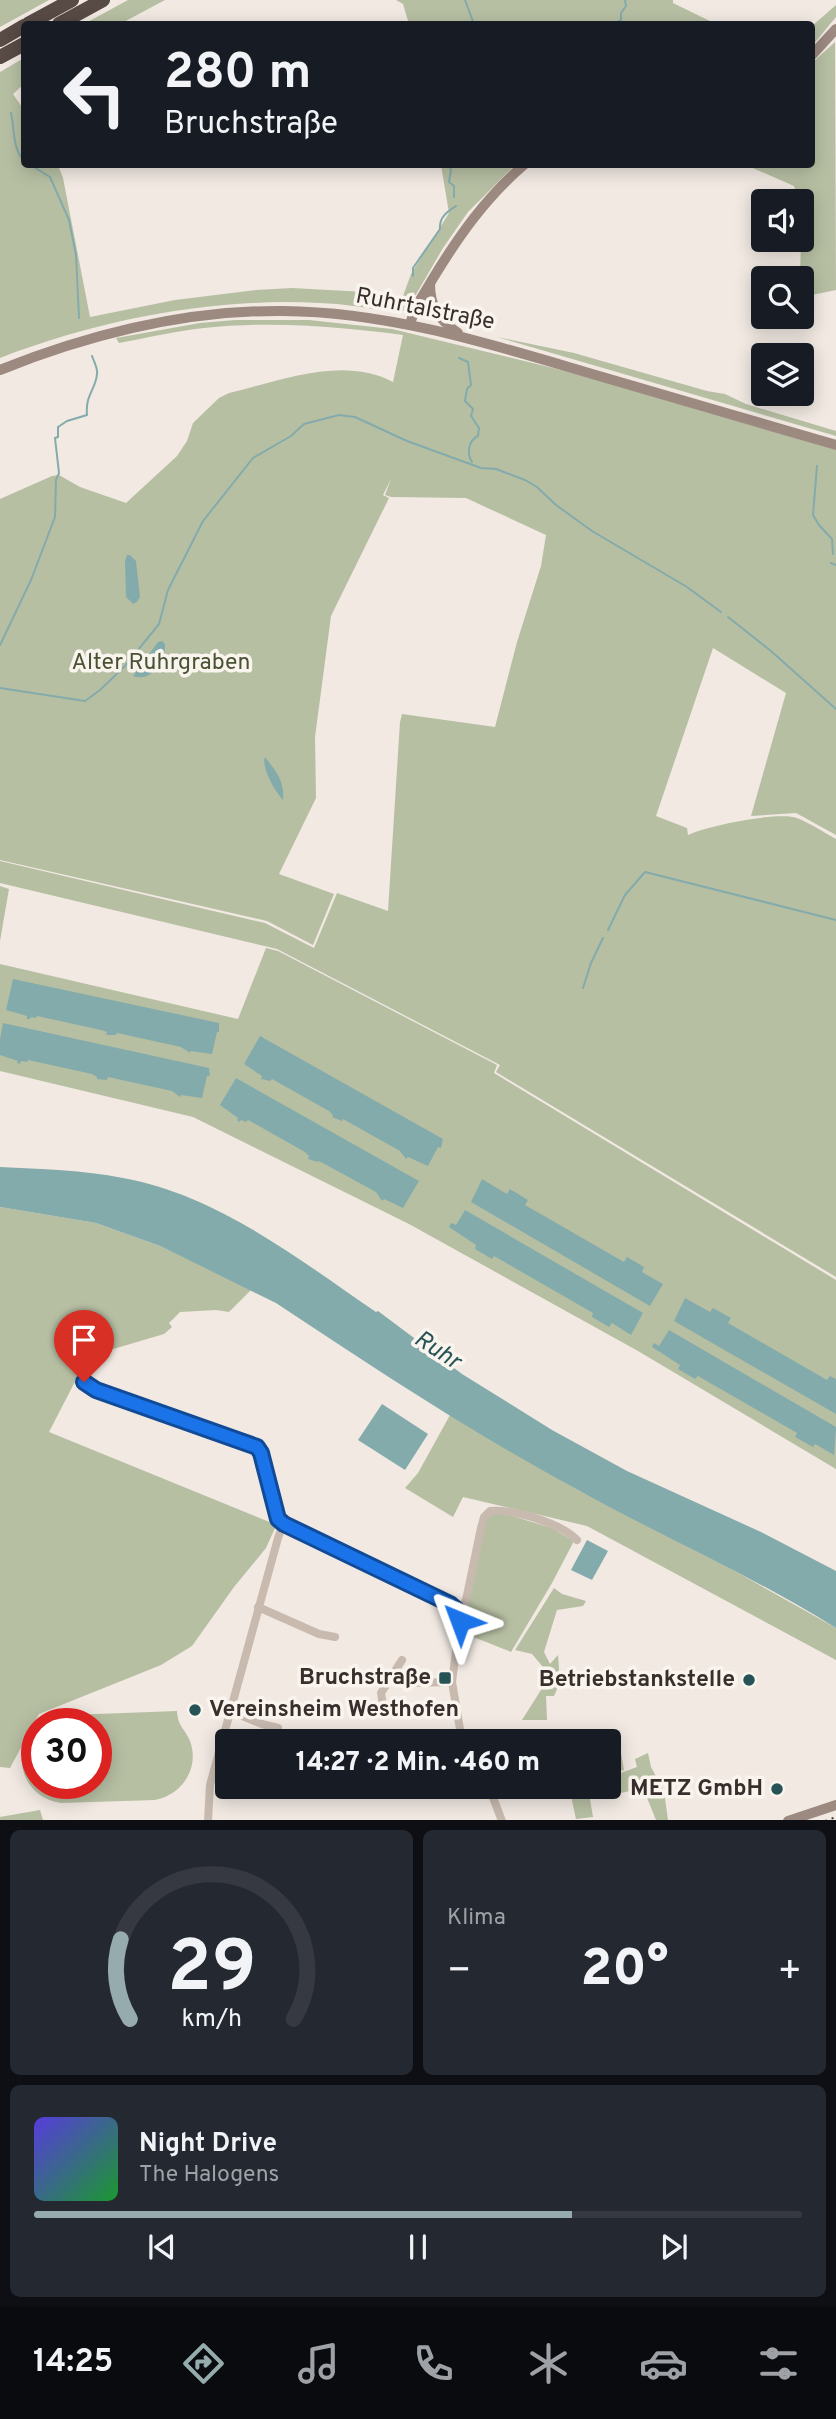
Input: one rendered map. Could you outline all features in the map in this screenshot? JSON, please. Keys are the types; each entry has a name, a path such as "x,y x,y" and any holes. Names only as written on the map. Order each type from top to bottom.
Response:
{"highway":[{"path":"33,21 72,0"},
{"path":"64,21 103,0"},
{"path":"0,40 21,28"},
{"path":"0,57 21,46"}],"main road":[{"path":"815,51 836,29"},
{"path":"416,325 416,304 475,216 521,168"},
{"path":"430,284 432,304 442,321 460,335"},
{"path":"416,325 430,297"},
{"name":"Ruhrtalstraße","path":"0,370 101,335 138,326 214,315 312,312 416,325 460,335 836,445"},
{"path":"791,1820 836,1805"}],"street":[{"path":"84,1382 96,1390 257,1447 261,1453 278,1519 284,1524 450,1604 459,1612"},
{"path":"460,1729 452,1682 459,1612 466,1600 484,1517 490,1511 508,1513 562,1529 577,1540"},
{"path":"208,1820 210,1785 258,1607 284,1524"},
{"path":"258,1607 319,1634 335,1637"},
{"path":"384,1712 381,1693 402,1660"},
{"path":"390,1679 409,1683 452,1682"},
{"path":"230,1712 278,1728"},
{"path":"493,1799 502,1820"}],"green space":[{"path":"0,0 49,0 0,27"},
{"path":"128,0 165,0 126,21 90,21"},
{"path":"396,0 673,0 673,3 710,21 408,21 403,4"},
{"path":"836,5 836,17 815,42 815,23"},
{"path":"835,42 836,290 814,295 814,266 800,266 801,252 814,252 814,189 795,189 794,186 753,168 815,168 815,60"},
{"path":"21,60 21,87 13,94 21,106 21,168 59,168 90,317 175,300 256,290 292,288 365,292 375,298 402,299 411,274 449,213 442,168 512,168 468,212 443,248 407,310 388,311 303,302 212,306 105,325 0,358 0,72"},
{"path":"309,320 392,329 578,374 836,450 836,835 796,813 751,816 786,693 713,648 656,816 687,828 688,835 743,820 788,816 802,820 836,839 836,1277 496,1072 500,1065 277,949 0,883 0,861 265,923 314,948 337,893 388,911 402,714 495,727 517,642 541,566 546,535 466,498 385,495 391,479 383,495 389,498 331,616 315,737 316,798 279,874 334,894 313,945 267,921 0,860 0,499 59,475 80,487 126,503 177,456 187,441 193,423 219,398 229,393 290,377 332,370 373,374 393,382 403,335 328,327 254,325 193,329 119,343 116,338 200,323"},
{"path":"497,337 574,353 725,394 751,406 836,431 836,436"},
{"path":"0,886 9,889 0,941"},
{"path":"266,948 278,951 497,1065 494,1073 836,1280 836,1469 638,1351 409,1224 193,1117 0,1071 0,964 238,1019"},
{"path":"0,1207 96,1223 160,1246 251,1290 229,1312 180,1312 169,1323 172,1327 164,1334 110,1350 90,1360 81,1370 49,1432 272,1523 275,1528 266,1548 192,1646 161,1665 54,1708 21,1708 21,1748 10,1768 0,1767"},
{"path":"450,1415 578,1490 724,1565 836,1628 836,1660 587,1526 463,1497 453,1517 405,1488 418,1473"},
{"path":"502,1513 552,1528 574,1541 511,1652 466,1634 468,1602 483,1525 489,1514"},
{"path":"554,1588 562,1594 586,1601 583,1606 557,1610 544,1652 550,1664 558,1655 559,1671 554,1696 546,1696 547,1720 522,1720 549,1674 532,1654 515,1650"},
{"path":"177,1711 180,1724 190,1741 193,1761 181,1786 155,1800 61,1803 48,1799 112,1799 112,1713"},
{"path":"648,1753 651,1767 664,1791 668,1820 656,1820 643,1788 621,1793 621,1773 637,1767 635,1759"},
{"path":"572,1799 590,1799 593,1817 576,1819"},
{"path":"40,1810 43,1820 0,1820 0,1817"}],"water":[{"path":"127,555 136,561 140,597 133,604 126,597"},
{"path":"162,641 165,650 156,669 146,676 133,676 158,642"},
{"path":"265,757 281,782 283,800 267,773"},
{"path":"13,979 219,1023 219,1032 212,1054 190,1053 181,1047 117,1033 106,1035 107,1032 101,1030 37,1016 27,1019 27,1016 6,1010"},
{"path":"3,1023 209,1068 210,1076 207,1076 202,1098 180,1097 172,1091 108,1077 107,1080 97,1079 92,1074 28,1060 21,1061 20,1064 0,1055"},
{"path":"260,1036 443,1139 441,1148 438,1147 428,1166 408,1157 406,1159 400,1151 343,1119 342,1121 332,1117 329,1111 272,1079 261,1079 262,1076 244,1064"},
{"path":"236,1078 419,1181 403,1208 384,1199 382,1201 376,1192 319,1161 308,1159 309,1156 305,1152 248,1120 239,1122 238,1118 220,1105"},
{"path":"0,1167 123,1178 158,1186 224,1214 287,1251 378,1311 462,1374 552,1430 627,1471 761,1532 836,1571 836,1628 773,1591 539,1469 387,1376 276,1303 160,1246 96,1223 0,1207"},
{"path":"482,1179 507,1194 510,1189 528,1200 525,1205 624,1262 627,1257 644,1267 642,1272 663,1284 650,1306 471,1202"},
{"path":"465,1210 643,1313 631,1335 612,1323 609,1327 592,1317 593,1313 494,1256 492,1259 475,1249 476,1245 449,1227 451,1223 456,1225"},
{"path":"685,1298 710,1312 713,1308 731,1318 728,1323 827,1380 830,1376 836,1379 836,1414 674,1321"},
{"path":"669,1330 836,1427 834,1455 795,1437 797,1433 698,1376 695,1379 678,1369 680,1365 652,1347 654,1343 659,1346"},
{"path":"382,1404 428,1434 405,1470 358,1440"},
{"path":"587,1540 608,1551 592,1580 571,1570"}],"waterway":[{"path":"465,0 473,21"},
{"path":"619,21 626,6 625,0"},
{"path":"11,113 21,157"},
{"path":"35,168 50,177 69,220 76,255 79,318"},
{"path":"450,168 449,182 454,186 454,197"},
{"path":"413,276 413,268 440,229 442,218 456,206"},
{"path":"0,645 31,580 55,517 56,480 59,473 55,438 58,437 58,427 67,421 87,415 88,402 97,374 92,356"},
{"path":"459,358 468,362 471,385 467,389 465,401 473,409 471,416 479,428 478,436 472,440 469,447 472,462"},
{"name":"Alter Ruhrgraben","path":"0,688 85,701 100,690 125,666 159,624 168,590 203,521 253,458 291,436 304,424 339,415 355,417 407,441 481,468 496,469 525,480 592,531 687,587 721,612"},
{"path":"817,466 813,515 832,539 833,554"},
{"path":"831,563 836,565"},
{"name":"Alter Ruhrgraben","path":"728,617 836,709"},
{"path":"608,930 625,895 645,872 836,920"},
{"path":"583,988 603,938"}],"railway":[{"path":"828,1820 836,1817"}],"place":[{"name":"Bruchstraße","path":"445,1678"},
{"name":"Betriebstankstelle","path":"749,1680"},
{"name":"Vereinsheim Westhofen","path":"195,1710"},
{"name":"METZ GmbH","path":"777,1789"}],"route":[{"path":"84,1382 96,1390 257,1447 261,1453 278,1519 450,1604 459,1612 460,1621"}],"water label":[{"name":"Ruhr","path":"437,1351"}]}
